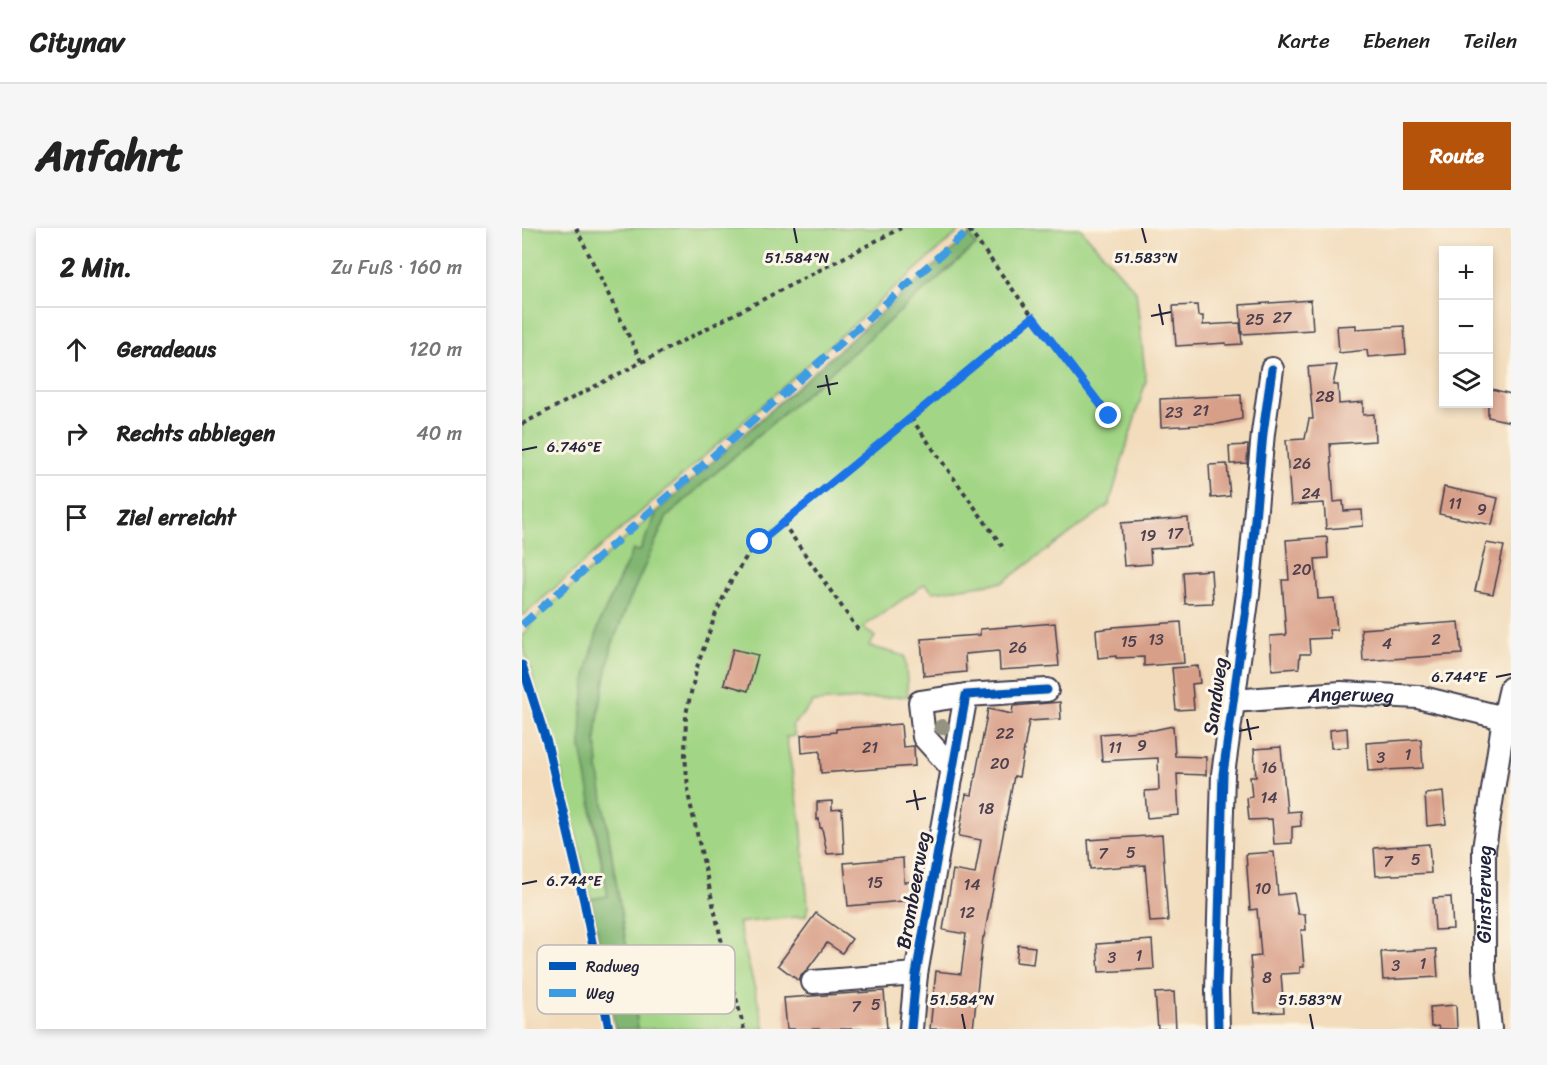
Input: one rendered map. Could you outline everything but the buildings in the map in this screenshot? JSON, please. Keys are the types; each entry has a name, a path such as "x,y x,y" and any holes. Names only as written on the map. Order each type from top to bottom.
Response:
{"street":[{"name":"Sandweg","path":"1218,1029 1223,774 1248,594 1263,433 1272,369"},
{"name":"Ginsterweg","path":"1490,1029 1484,970 1484,849 1504,718 1511,688"},
{"path":"953,769 924,736 920,702 966,695 1047,690"},
{"name":"Angerweg","path":"1233,701 1341,693 1418,697 1504,718"},
{"name":"Brombeerweg","path":"910,1029 916,974 966,695"},
{"name":"Brombeerweg","path":"813,982 916,974"}],"path":[{"path":"576,228 642,363"},
{"path":"522,424 901,228"},
{"path":"969,230 1109,416"},
{"path":"723,945 689,798 685,756 686,714 696,667 730,583 748,554 783,523 1033,317"},
{"path":"911,418 1005,550"},
{"path":"783,523 859,631"},
{"path":"735,994 744,1029"}],"green space":[{"path":"522,228 963,228 522,615"},
{"path":"977,228 1080,228 1136,291 1146,381 1109,505 1003,582 933,592 925,584 863,627 875,637 869,646 905,656 908,696 814,702 792,726 795,736 786,737 801,821 808,906 806,916 738,923 765,1029 638,1029 636,1014 735,1014 735,945 626,945 598,768 596,738 612,645 629,601 666,518 976,245 969,235"},
{"path":"969,235 976,245 666,518 612,645 599,710 596,738 598,768 626,945 599,945 591,899 608,896 581,747 587,670 600,621 633,550 640,551 658,510"},
{"path":"658,510 640,551 633,550 600,621 592,815 608,896 591,899 556,750 522,643 522,636 537,617"},
{"path":"612,1014 636,1014 638,1029 615,1029"}],"marked path":[{"path":"522,625 971,228"}],"cycle path":[{"path":"1218,1029 1223,774 1248,594 1263,433 1272,369"},
{"path":"522,665 547,743 593,945"},
{"path":"911,1029 916,974 966,695 1047,690"},
{"path":"606,1014 609,1029"}],"route":[{"path":"760,542 1033,317 1109,416"}]}
